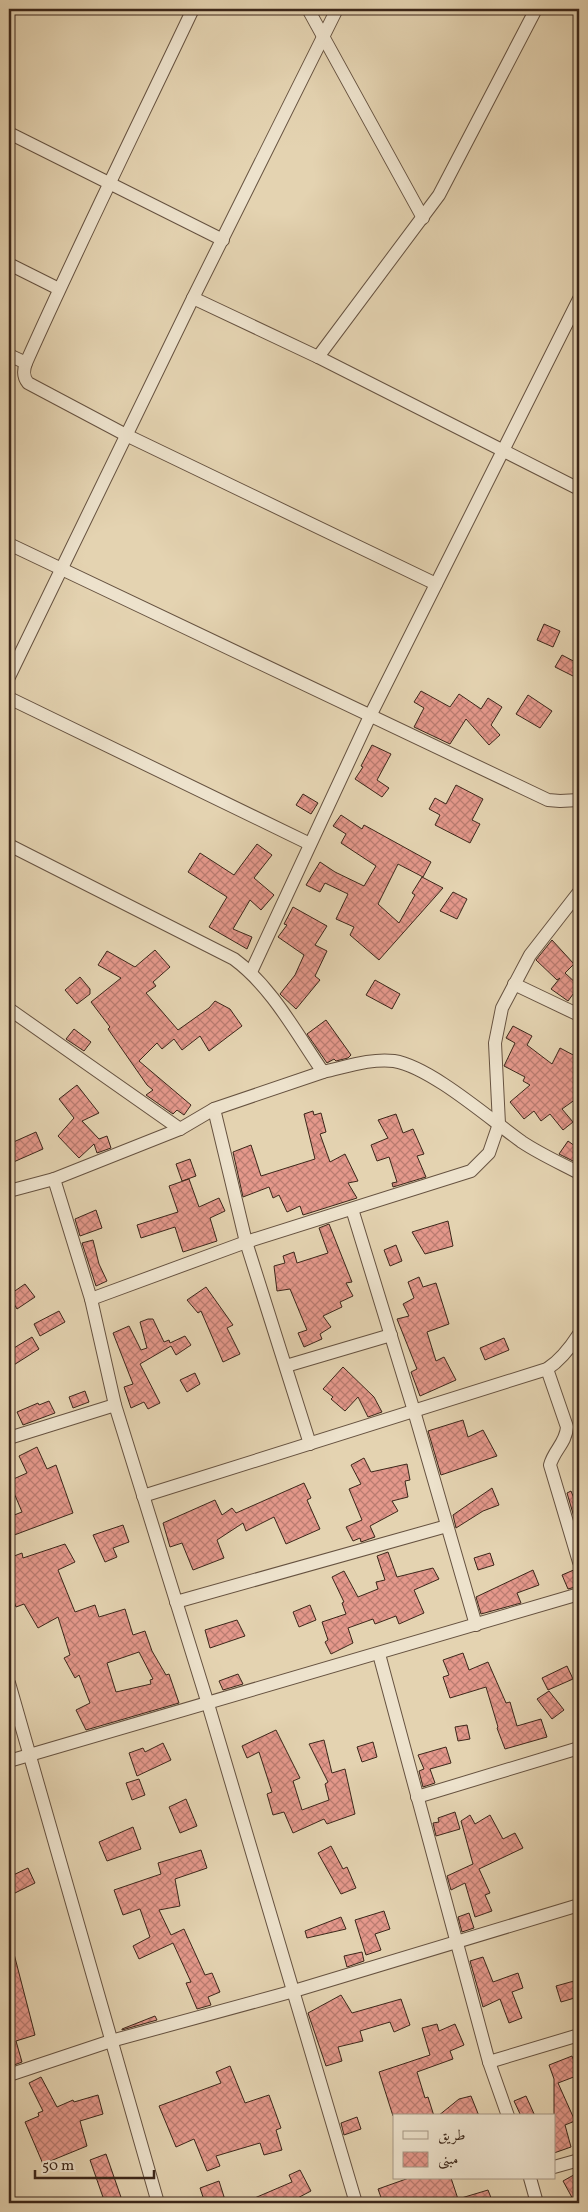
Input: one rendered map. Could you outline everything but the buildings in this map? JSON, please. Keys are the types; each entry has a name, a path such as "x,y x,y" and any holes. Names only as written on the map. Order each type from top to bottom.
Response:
{"street":[{"path":"193,9 59,289 26,363 24,375 28,383 126,435 436,584"},
{"path":"308,9 423,218"},
{"path":"9,677 193,298 337,9"},
{"path":"318,357 423,218 453,172 536,9"},
{"path":"9,133 223,240"},
{"path":"9,265 59,289"},
{"path":"193,298 318,357 504,449 579,489"},
{"path":"251,972 370,716 579,300"},
{"path":"9,355 26,363"},
{"path":"9,544 548,800 579,800"},
{"path":"9,698 310,844"},
{"path":"9,845 234,960 251,972 263,985 323,1072"},
{"path":"91,1299 246,1242 471,1171 489,1153 499,1124 495,1043 502,1008 530,956 579,892"},
{"path":"514,984 579,1015"},
{"path":"9,1009 180,1129"},
{"path":"9,1191 54,1178 180,1129 214,1109 323,1072 379,1060 396,1062 416,1068 448,1088 542,1154 579,1173"},
{"path":"214,1109 246,1242 310,1444"},
{"path":"54,1178 91,1299 115,1405 208,1704 356,2203"},
{"path":"352,1209 414,1411 476,1625"},
{"path":"286,1366 391,1334"},
{"path":"143,1496 547,1369 557,1363 568,1351 579,1334"},
{"path":"547,1369 567,1427 562,1445 553,1454 550,1465 579,1562"},
{"path":"9,1438 115,1405"},
{"path":"176,1602 447,1526"},
{"path":"9,1761 579,1594"},
{"path":"379,1654 458,1940 489,2062 507,2114"},
{"path":"9,1683 158,2203"},
{"path":"417,1797 579,1748"},
{"path":"9,2075 111,2041 294,1991 579,1905"},
{"path":"489,2062 579,2035"},
{"path":"556,2166 579,2160"},
{"path":"531,2180 537,2203"}]}
